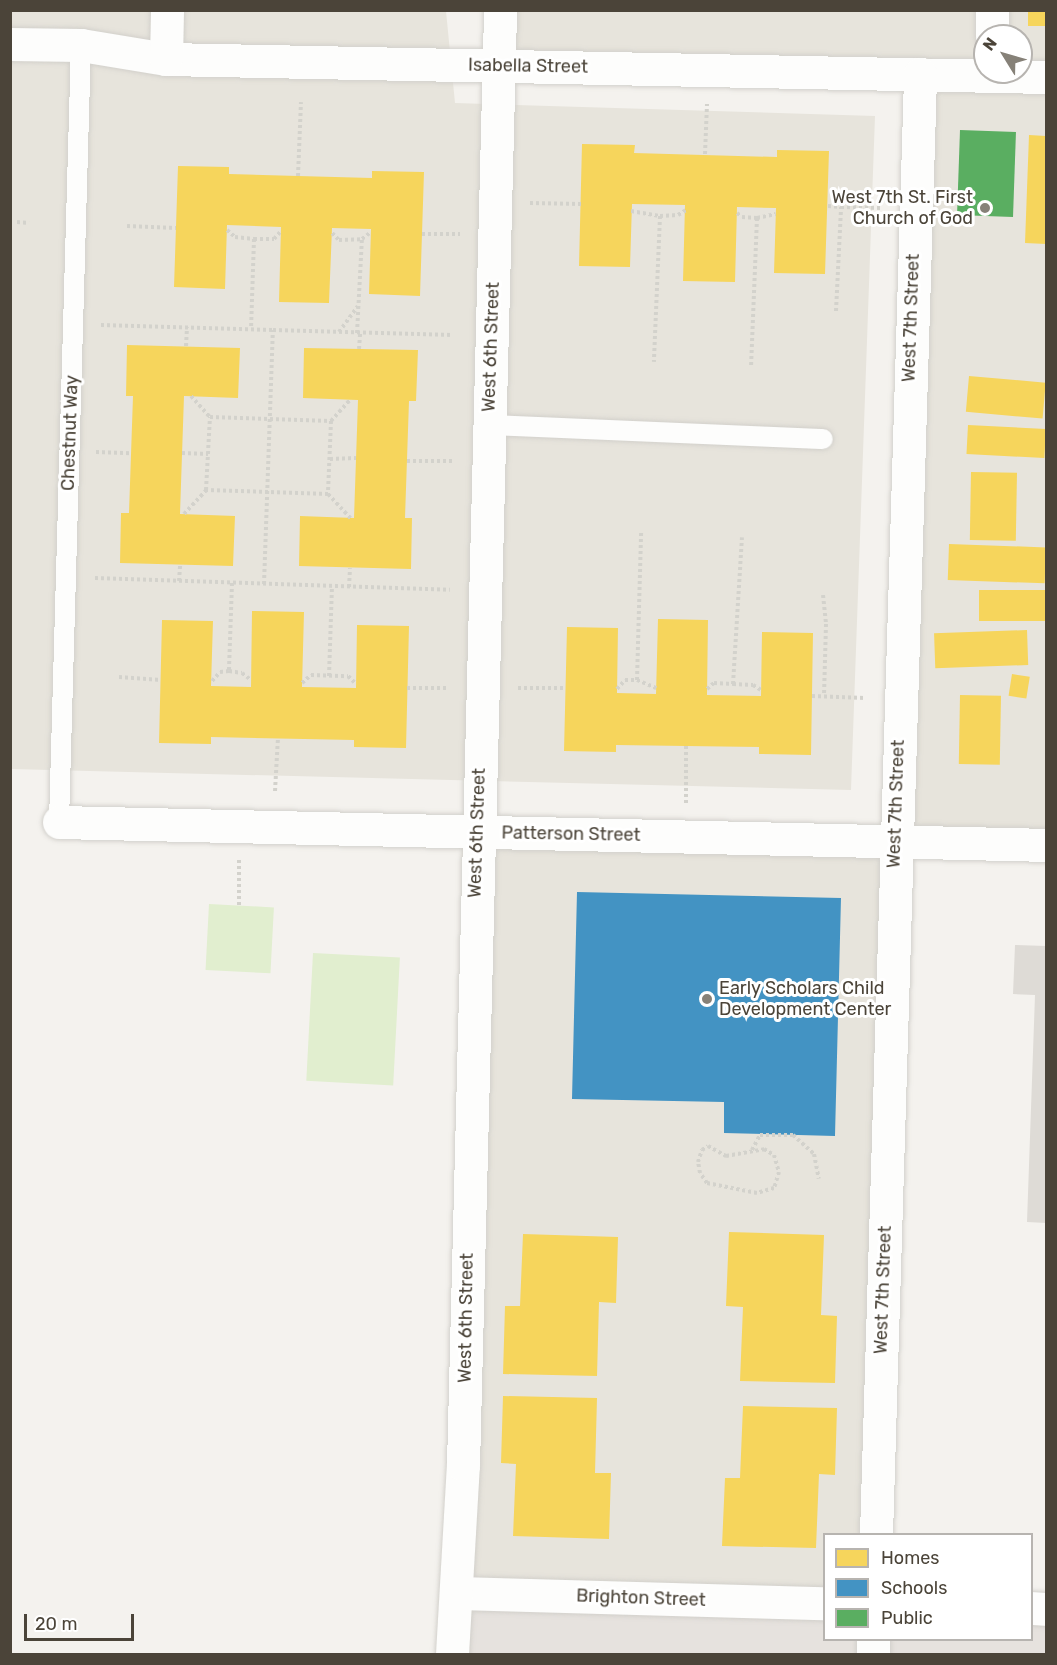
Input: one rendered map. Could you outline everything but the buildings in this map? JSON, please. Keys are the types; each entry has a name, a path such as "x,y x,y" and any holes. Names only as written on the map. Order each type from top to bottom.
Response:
{"street":[{"path":"166,59 167,10"},
{"name":"West 6th Street","path":"452,1654 463,1465 477,832 500,10"},
{"name":"Isabella Street","path":"10,44 81,45 166,59 973,74"},
{"name":"West 7th Street","path":"876,1533 895,841 920,74"},
{"name":"Patterson Street","path":"59,822 1047,845"},
{"name":"Brighton Street","path":"457,1593 823,1603"}],"lane":[{"name":"Chestnut Way","path":"59,822 81,45"},
{"path":"489,425 823,439"}],"path":[{"path":"298,176 300,102"},
{"path":"705,154 706,114"},
{"path":"541,203 581,204"},
{"path":"828,206 885,208"},
{"path":"836,311 841,207"},
{"path":"631,211 660,216 678,215 686,210"},
{"path":"737,213 742,217 757,218 776,214"},
{"path":"654,362 660,216"},
{"path":"751,366 757,218"},
{"path":"17,222 29,222"},
{"path":"127,226 176,228"},
{"path":"226,230 235,237 254,239 274,239 280,232"},
{"path":"332,232 339,240 362,239 371,232"},
{"path":"422,234 467,234"},
{"path":"251,329 254,239"},
{"path":"359,349 358,305 362,239"},
{"path":"339,332 358,305"},
{"path":"124,326 453,335"},
{"path":"186,346 187,327"},
{"path":"264,584 273,330"},
{"path":"184,514 206,490 210,417 191,396"},
{"path":"328,494 331,421 350,400"},
{"path":"210,417 331,421"},
{"path":"110,452 131,453"},
{"path":"182,453 208,454"},
{"path":"330,459 356,458"},
{"path":"407,460 462,461"},
{"path":"206,490 328,494 350,518"},
{"path":"637,680 641,533"},
{"path":"733,684 742,537"},
{"path":"179,581 180,565"},
{"path":"349,586 350,568"},
{"path":"85,577 457,590"},
{"path":"229,671 232,583"},
{"path":"329,676 332,586"},
{"path":"823,595 826,624 824,696"},
{"path":"212,681 220,672 229,671 242,673 251,680"},
{"path":"302,683 311,675 348,676 356,684"},
{"path":"119,677 161,680"},
{"path":"616,689 625,680 637,680 656,688"},
{"path":"707,689 714,683 753,684 761,690"},
{"path":"407,688 454,688"},
{"path":"526,688 565,688"},
{"path":"812,696 870,698"},
{"path":"275,795 278,738"},
{"path":"686,746 686,800"},
{"path":"239,855 239,905"},
{"path":"752,1150 764,1149 774,1155 780,1172 774,1188 757,1193 730,1189 707,1183 700,1173 702,1150 708,1146 735,1157 752,1150 760,1135 793,1135 814,1154 819,1179"}],"shaded area":[{"path":"11,11 446,11 455,103 875,116 851,790 11,769"},
{"path":"500,11 1046,11 1046,845 895,841 920,74 500,66"},
{"path":"477,832 895,841 876,1533 823,1533 823,1603 457,1593"},
{"path":"457,1593 823,1603 823,1641 1033,1641 1033,1607 1046,1607 1046,1654 452,1654"}],"green space":[{"path":"209,904 274,907 270,973 206,970"},
{"path":"313,953 400,958 393,1085 306,1081"}],"place":[{"name":"West 7th St. First Church of God","path":"985,208"},
{"name":"Early Scholars Child Development Center","path":"707,999"}]}
